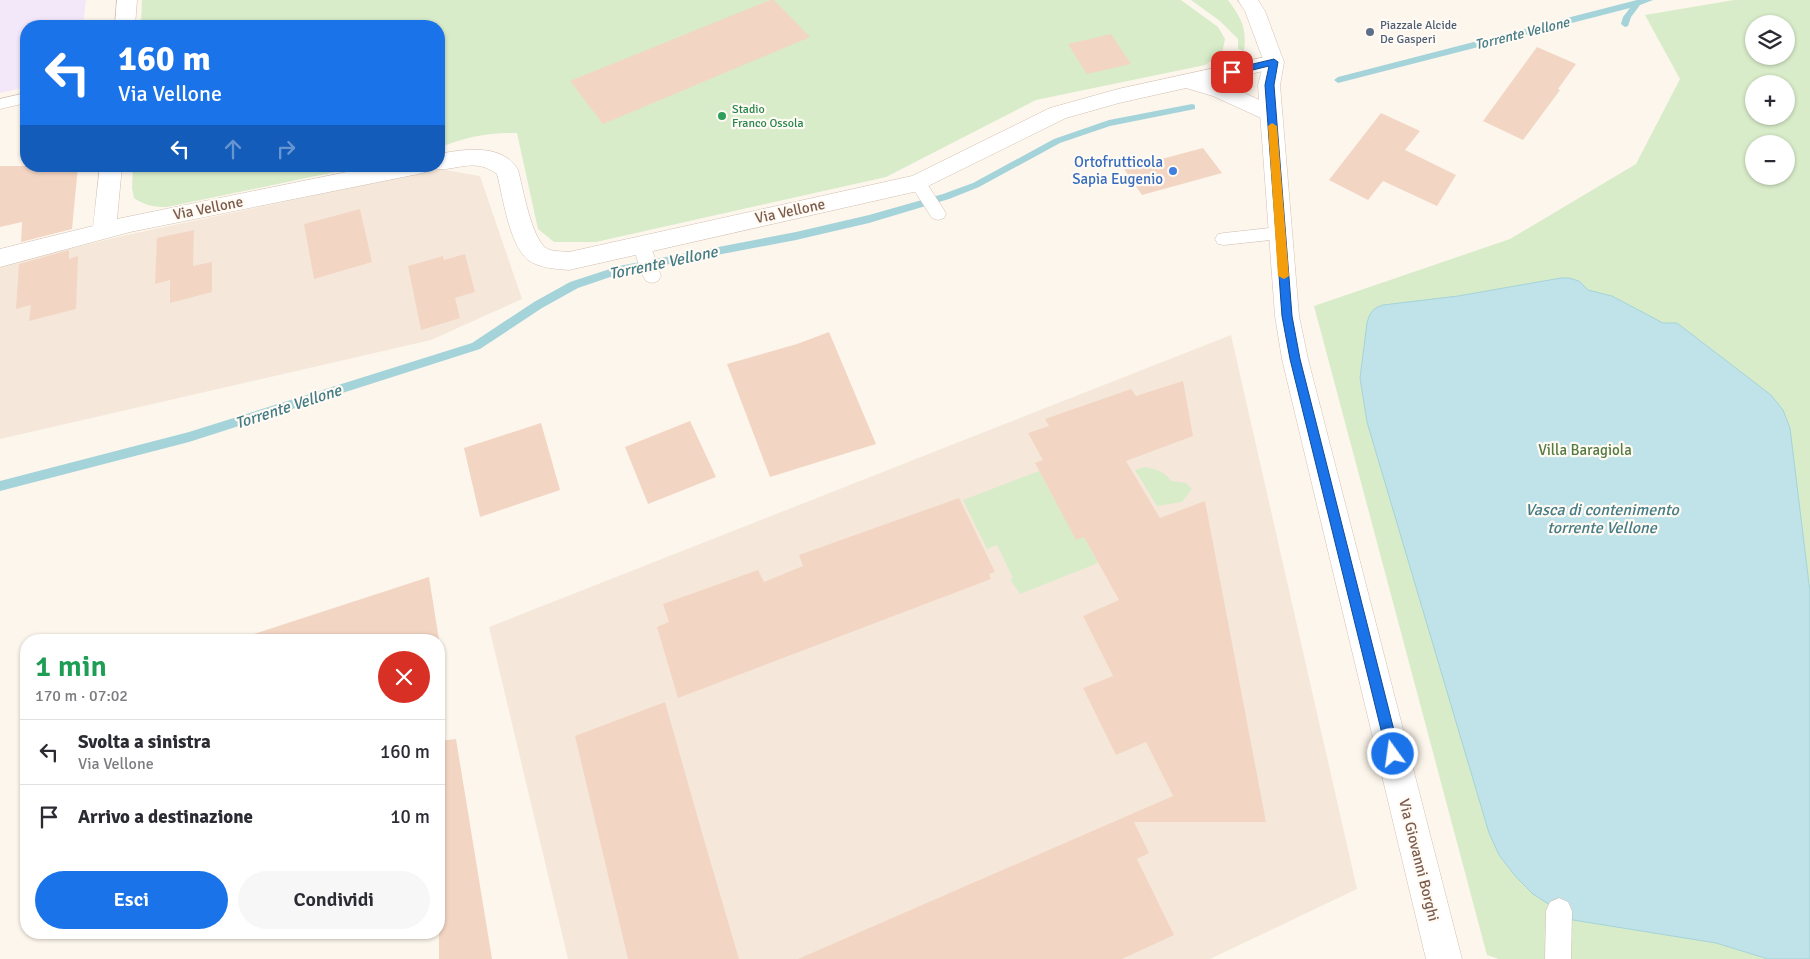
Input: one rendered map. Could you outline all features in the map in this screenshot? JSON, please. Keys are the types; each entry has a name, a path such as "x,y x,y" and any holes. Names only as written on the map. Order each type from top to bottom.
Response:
{"street":[{"path":"125,20 127,0"},
{"path":"1248,0 1255,11 1274,62"},
{"name":"Via Vellone","path":"445,161 472,156 501,164 507,170 527,242 535,253 553,260 569,261 918,183 1058,113 1118,96 1274,62"},
{"name":"Via Giovanni Borghi","path":"1274,62 1269,85 1271,114 1287,316 1295,359 1444,959"},
{"name":"Via Vellone","path":"1188,82 1221,91 1271,114"},
{"path":"104,232 110,172"},
{"name":"Via Vellone","path":"0,258 104,232 128,224 388,172"}],"lane":[{"path":"0,104 20,99"},
{"path":"918,183 938,214"},
{"path":"1224,239 1280,233"},
{"path":"641,244 652,276"},
{"path":"1558,959 1559,911"}],"shaded area":[{"path":"0,0 86,0 84,20 20,20 20,88 0,93"},
{"path":"445,170 480,176 522,299 431,340 0,439 0,266 122,236 426,172 445,172"},
{"path":"1231,335 1357,889 1210,959 568,959 489,627"}],"green space":[{"name":"Stadio Franco Ossola","path":"142,0 1181,0 1218,27 1225,39 1222,53 1205,65 1036,100 886,177 596,242 554,242 538,229 517,133 477,136 445,146 445,20 141,20"},
{"path":"1191,0 1228,0 1244,29 1244,51 1238,49 1238,39 1220,21"},
{"name":"Vasca di contenimento torrente Vellone","path":"1734,0 1810,0 1810,959 1499,959 1487,955 1314,306 1510,239 1636,164 1680,79 1645,15"},
{"path":"133,172 335,172 167,207 150,206 142,203 134,198 132,188"},
{"path":"1145,467 1160,471 1171,481 1186,483 1192,489 1182,502 1157,506 1135,470"},
{"path":"1039,471 1076,539 1084,537 1098,563 1020,594 1010,579 1013,578 997,545 987,549 963,500"}],"water":[{"name":"Vasca di contenimento torrente Vellone","path":"1561,278 1579,281 1588,290 1612,296 1663,323 1677,323 1771,395 1783,410 1790,428 1810,592 1810,959 1768,959 1716,943 1573,920 1533,894 1516,877 1499,855 1489,833 1367,422 1360,378 1367,323 1372,311 1383,305 1458,296"}],"building":[{"path":"774,0 810,37 603,124 570,81"},
{"path":"1111,34 1131,64 1087,74 1068,44"},
{"path":"1537,47 1576,64 1558,89 1560,90 1523,140 1483,121"},
{"path":"1381,113 1420,131 1405,150 1456,175 1437,206 1383,181 1368,200 1329,180"},
{"name":"Ortofrutticola Sapia Eugenio","path":"1203,148 1222,173 1142,195 1124,169"},
{"path":"0,166 20,166 20,172 77,172 72,229 21,242 22,222 0,227"},
{"path":"360,209 372,262 314,279 304,224"},
{"path":"194,230 193,266 212,262 212,292 170,303 170,280 155,284 157,238"},
{"path":"69,250 69,259 78,256 76,309 29,321 31,305 16,309 19,264"},
{"path":"465,254 475,292 455,298 460,318 421,330 408,266 443,256 444,260"},
{"path":"829,332 876,444 770,477 727,364 797,344"},
{"path":"1183,381 1193,436 1126,461 1160,518 1205,501 1266,822 1134,822 1149,853 1137,859 1174,935 1122,959 798,959 1173,796 1146,742 1116,755 1083,688 1113,676 1083,616 1119,600 1084,537 1076,540 1035,463 1043,460 1028,433 1049,426 1045,419 1131,389 1136,396"},
{"path":"690,421 716,477 648,504 625,447"},
{"path":"541,423 560,490 480,517 464,448"},
{"path":"959,498 995,572 989,574 991,579 678,698 657,627 669,622 663,604 758,570 764,582 803,566 799,555"},
{"path":"429,577 438,634 254,634"},
{"path":"665,702 739,959 628,959 575,736"},
{"path":"456,739 492,959 439,959 439,939 445,939 445,740"}],"waterway":[{"name":"Torrente Vellone","path":"1637,3 1649,0"},
{"name":"Torrente Vellone","path":"1338,80 1637,3"},
{"path":"1625,24 1627,17 1637,3"},
{"name":"Torrente Vellone","path":"0,486 189,437 476,346 538,305 574,285 622,269 796,236 869,219 946,197 976,185 1057,141 1109,123 1192,107"}],"slow traffic":[{"path":"1272,126 1284,276"}],"place":[{"name":"Piazzale Alcide De Gasperi","path":"1370,32"},
{"name":"Stadio Franco Ossola","path":"722,116"},
{"name":"Ortofrutticola Sapia Eugenio","path":"1173,171"}],"route":[{"path":"1232,72 1274,62 1269,85 1287,316 1295,359 1393,754"}],"park label":[{"name":"Villa Baragiola","path":"1585,450"}]}
